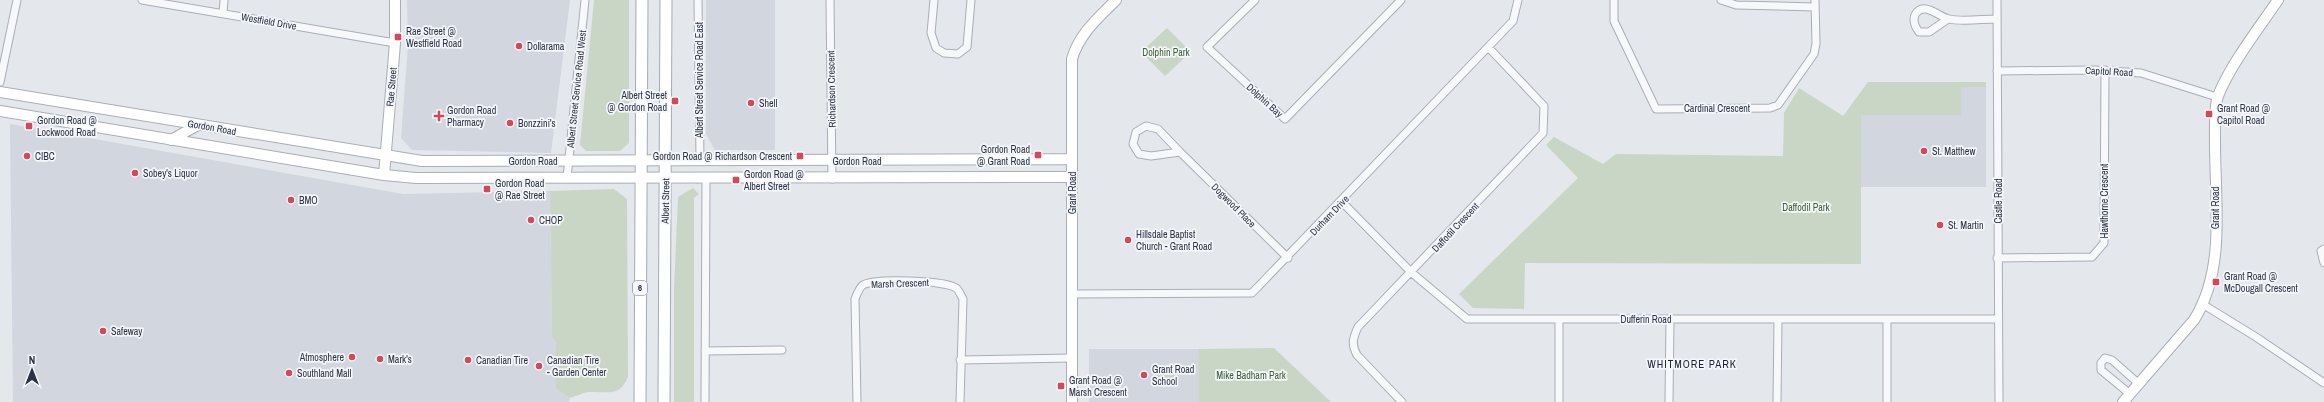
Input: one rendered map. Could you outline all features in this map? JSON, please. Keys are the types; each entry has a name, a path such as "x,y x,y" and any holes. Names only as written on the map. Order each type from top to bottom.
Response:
{"main road":[{"name":"6","path":"640,402 642,0"},
{"name":"Albert Street","path":"664,402 666,0"}],"street":[{"path":"0,82 17,0"},
{"name":"Westfield Drive","path":"142,0 395,43"},
{"path":"223,13 224,0"},
{"name":"Rae Street","path":"384,175 395,43 395,0"},
{"name":"Albert Street Service Road West","path":"567,178 585,0"},
{"name":"Albert Street Service Road East","path":"698,0 700,160"},
{"name":"Richardson Crescent","path":"830,0 832,178"},
{"path":"934,0 931,33 936,48 944,53 958,54 967,47 971,0"},
{"name":"Grant Road","path":"1072,402 1072,59 1075,46 1082,35 1116,0"},
{"name":"Dolphin Bay","path":"1255,0 1207,47 1285,118 1401,0"},
{"name":"Durham Drive","path":"1072,294 1252,293 1288,258 1489,48 1513,21 1518,0"},
{"name":"Cardinal Crescent","path":"1614,0 1614,21 1656,108 1770,108 1778,105 1814,54 1816,44 1815,4"},
{"path":"1721,0 1736,5 1815,4"},
{"name":"Castle Road","path":"1997,0 1998,402"},
{"name":"Grant Road","path":"2123,402 2194,320 2204,305 2212,277 2215,251 2215,132 2218,97 2237,61 2278,0"},
{"path":"1948,19 1936,10 1926,7 1919,9 1914,16 1914,26 1919,32 1929,32 1948,19 1996,19"},
{"name":"Daffodil Crescent","path":"1402,402 1357,355 1352,346 1353,338 1358,327 1412,272 1542,132 1544,106 1489,48"},
{"name":"Capitol Road","path":"1997,71 2105,70 2141,73 2218,97"},
{"name":"Hawthorne Crescent","path":"1998,258 2092,257 2104,243 2105,70"},
{"name":"Gordon Road","path":"0,92 385,157 422,161 832,161 1072,159"},
{"name":"Gordon Road","path":"0,111 384,175 467,179 1072,177"},
{"path":"171,140 198,125"},
{"name":"Dogwood Place","path":"1180,152 1151,156 1139,154 1133,144 1136,132 1146,126 1158,129 1288,258"},
{"path":"955,160 955,178"},
{"path":"705,402 706,178"},
{"name":"Dufferin Road","path":"1342,202 1412,272 1467,319 1997,319"},
{"path":"2324,249 2321,251 2324,262"},
{"name":"Marsh Crescent","path":"857,402 856,299 863,285 871,282 938,282 956,288 963,299 960,360 960,402"},
{"path":"2204,305 2324,383"},
{"path":"1559,319 1559,402"},
{"path":"1669,402 1670,319"},
{"path":"1777,402 1778,319"},
{"path":"1887,319 1887,402"},
{"path":"705,350 782,350"},
{"path":"960,360 1072,358"},
{"path":"2130,394 2101,370 2101,363 2105,358 2112,360 2139,384"}],"shaded area":[{"path":"407,0 570,0 551,153 412,150 401,138 408,45"},
{"path":"706,0 775,0 775,150 715,150 706,134"},
{"name":"St. Matthew","path":"1961,87 1986,87 1986,187 1861,187 1861,115 1961,115"},
{"name":"Southland Mall","path":"10,124 403,194 550,191 552,337 556,342 556,389 570,398 569,402 13,402"},
{"name":"Grant Road School","path":"1089,349 1199,349 1199,402 1089,402"}],"green space":[{"path":"594,0 629,0 629,143 620,151 586,151 580,145"},
{"name":"Dolphin Park","path":"1167,28 1191,52 1165,76 1141,52"},
{"name":"Daffodil Park","path":"1868,82 1986,82 1986,87 1961,87 1961,115 1861,115 1861,264 1525,263 1524,309 1473,308 1459,294 1578,178 1546,145 1554,137 1603,164 1616,154 1783,156 1784,113 1799,88 1843,116"},
{"path":"693,188 699,194 694,198 694,402 674,402 674,289 678,197"},
{"path":"614,189 627,199 628,377 621,388 616,391 588,392 570,398 556,389 556,342 552,337 550,191"},
{"name":"Mike Badham Park","path":"1274,348 1331,402 1199,402 1199,349"},
{"path":"1157,372 1176,372 1176,385 1157,385"}],"place":[{"name":"Rae Street @ Westfield Road","path":"398,37"},
{"name":"Dollarama","path":"519,46"},
{"name":"Albert Street @ Gordon Road","path":"675,101"},
{"name":"Shell","path":"751,103"},
{"name":"Grant Road @ Capitol Road","path":"2209,114"},
{"name":"Gordon Road Pharmacy","path":"439,116"},
{"name":"Bonzzini's","path":"510,123"},
{"name":"Gordon Road @ Lockwood Road","path":"29,126"},
{"name":"St. Matthew","path":"1924,151"},
{"name":"Gordon Road @ Grant Road","path":"1038,155"},
{"name":"CIBC","path":"27,156"},
{"name":"Gordon Road @ Richardson Crescent","path":"800,156"},
{"name":"Sobey's Liquor","path":"135,173"},
{"name":"Gordon Road @ Albert Street","path":"736,180"},
{"name":"Gordon Road @ Rae Street","path":"487,189"},
{"name":"BMO","path":"291,200"},
{"name":"CHOP","path":"531,220"},
{"name":"St. Martin","path":"1940,225"},
{"name":"Hillsdale Baptist Church - Grant Road","path":"1128,240"},
{"name":"Grant Road @ McDougall Crescent","path":"2216,282"},
{"name":"Safeway","path":"103,331"},
{"name":"Atmosphere","path":"352,357"},
{"name":"Mark's","path":"380,359"},
{"name":"Canadian Tire","path":"468,360"},
{"name":"Canadian Tire - Garden Center","path":"539,366"},
{"name":"Southland Mall","path":"289,373"},
{"name":"Grant Road School","path":"1144,375"},
{"name":"Grant Road @ Marsh Crescent","path":"1061,386"}],"district":[{"name":"WHITMORE PARK","path":"1692,364"}]}
